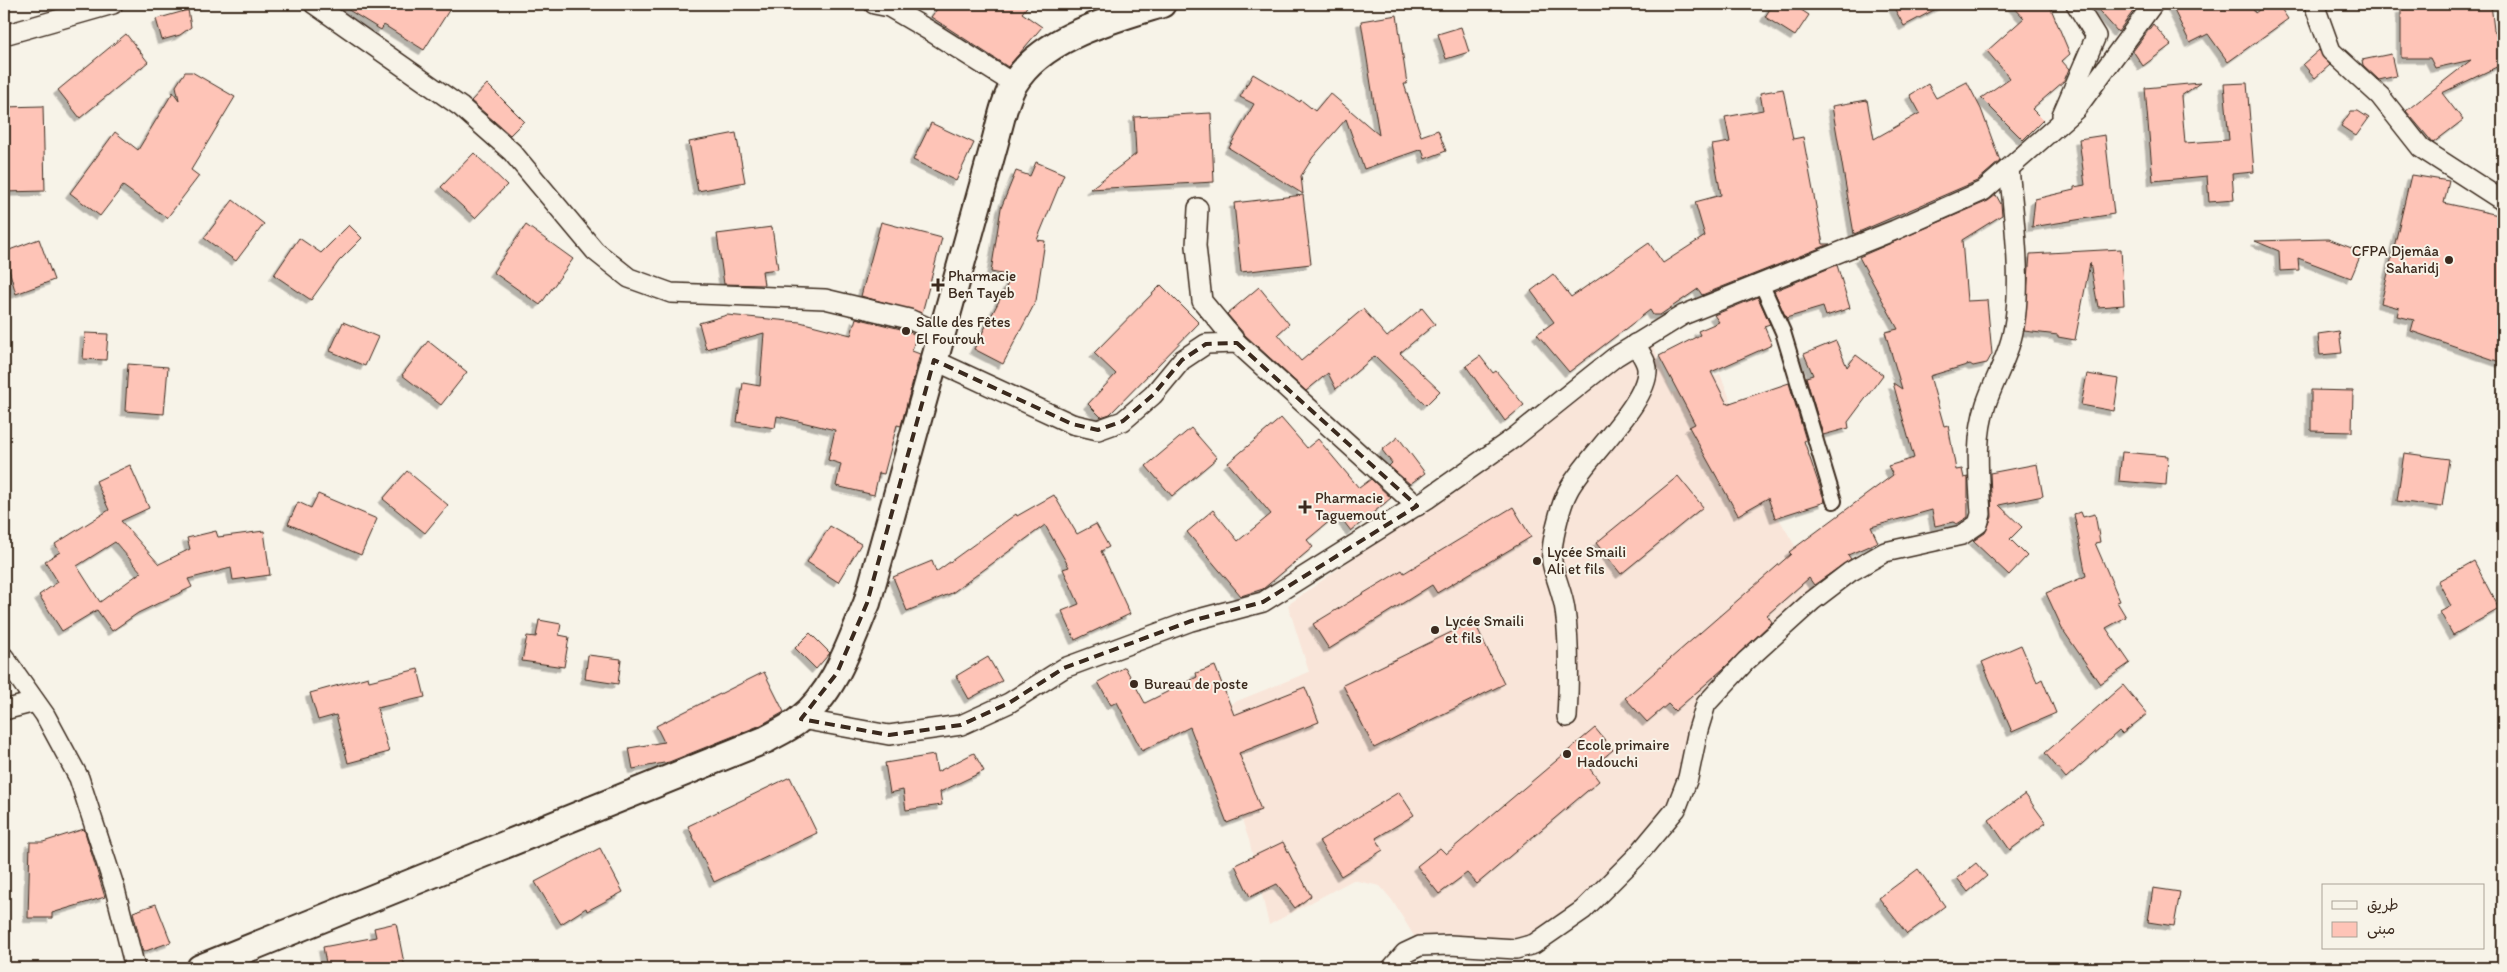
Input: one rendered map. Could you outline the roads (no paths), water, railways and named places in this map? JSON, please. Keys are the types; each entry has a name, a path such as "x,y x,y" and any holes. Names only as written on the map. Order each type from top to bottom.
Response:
{"main road":[{"path":"200,968 767,739 801,719 821,696 837,673 867,604 995,142 1014,84 1032,65 1063,41 1102,22 1162,4"}],"street":[{"path":"4,35 113,4"},
{"path":"314,4 461,106 512,152 595,251 629,278 670,293 825,299 909,319 942,334"},
{"path":"874,4 888,7 930,31 1014,84"},
{"path":"2056,128 2096,36 2076,4"},
{"path":"801,719 849,726 889,735 961,725 1009,703 1064,668 1191,621 1263,602 1417,506 1515,437 1615,357 1683,315 1895,230 1983,191 2076,109 2153,4"},
{"path":"2314,4 2331,52 2380,96 2420,148 2503,201"},
{"path":"1392,968 1406,953 1420,946 1450,945 1516,949 1534,944 1583,910 1636,858 1676,809 1688,778 1698,730 1706,704 1746,661 1812,601 1884,552 1962,535 1978,524 1981,514 1978,433 1985,406 2011,340 2016,296 2016,251 2009,169"},
{"path":"1198,208 1196,246 1202,301 1237,343 1417,506"},
{"path":"1762,283 1783,332 1834,501"},
{"path":"934,360 1072,424 1098,430 1122,421 1153,395 1182,360 1206,344 1237,343"},
{"path":"1568,717 1570,672 1565,609 1552,560 1556,529 1567,492 1592,456 1621,422 1647,382 1647,366 1636,344"},
{"path":"4,657 35,702 79,778 115,889 135,968"},
{"path":"4,710 35,702"}],"place":[{"name":"CFPA Djemâa Saharidj","path":"2449,260"},
{"name":"Pharmacie Ben Tayeb","path":"938,285"},
{"name":"Salle des Fêtes El Fourouh","path":"906,331"},
{"name":"Pharmacie Taguemout","path":"1305,507"},
{"name":"Lycée Smaili Ali et fils","path":"1537,561"},
{"name":"Lycée Smaili et fils","path":"1435,630"},
{"name":"Bureau de poste","path":"1134,684"},
{"name":"Ecole primaire Hadouchi","path":"1567,754"}]}
